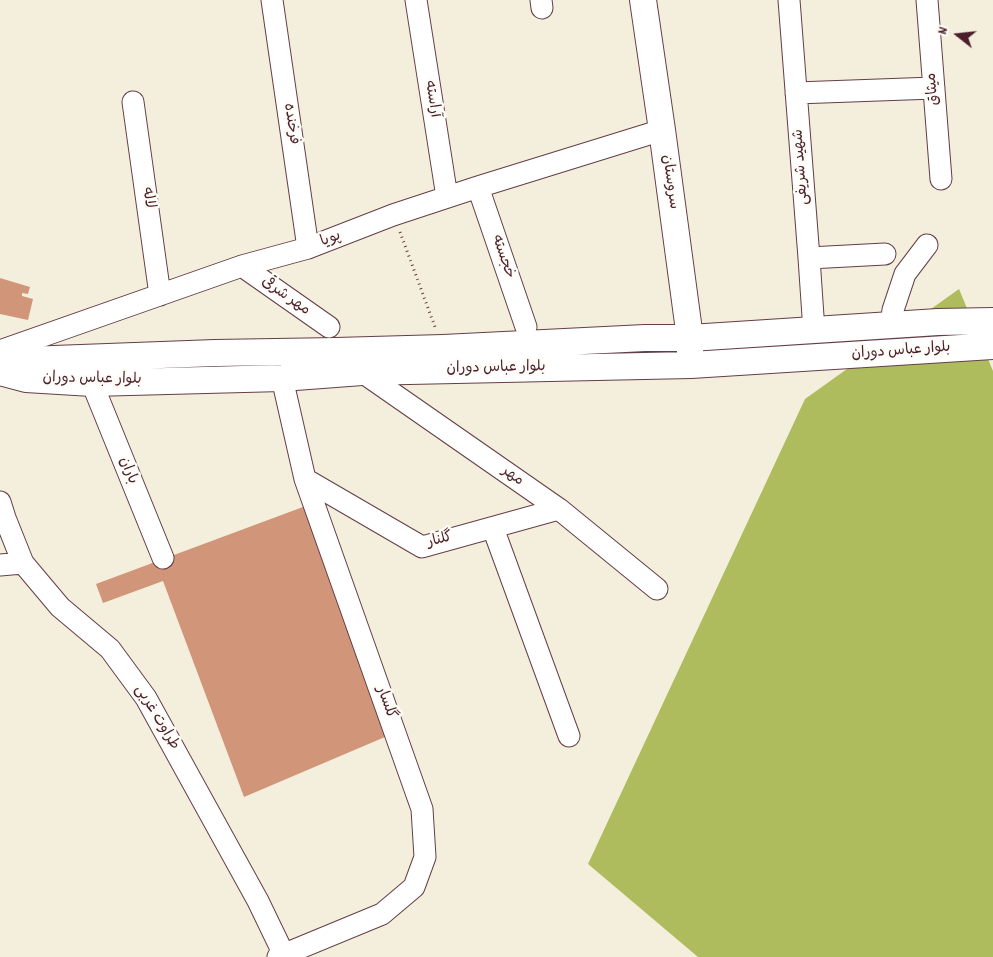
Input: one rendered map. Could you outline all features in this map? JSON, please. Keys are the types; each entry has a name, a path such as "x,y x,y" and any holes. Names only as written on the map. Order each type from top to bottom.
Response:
{"street":[{"name":"فرخنده","path":"272,0 308,248"},
{"name":"آراسته","path":"416,0 447,197"},
{"name":"سروستان","path":"643,0 690,338 691,365"},
{"name":"شهید شریفی","path":"789,0 814,331"},
{"name":"میثاق","path":"927,0 942,179"},
{"path":"796,93 934,88"},
{"name":"لاله","path":"133,102 160,295"},
{"name":"پویا","path":"0,351 242,266 308,248 393,215 662,130"},
{"name":"خجسته","path":"478,187 526,327"},
{"path":"891,325 893,310 905,274 927,245"},
{"path":"809,258 884,254"},
{"name":"مهر شرقی","path":"242,266 329,327"},
{"name":"بلوار عباس دوران","path":"0,361 215,353 443,348 645,338 690,338 938,322 993,321"},
{"name":"بلوار عباس دوران","path":"0,372 26,379 92,383 282,378 362,372 691,365 993,346"},
{"name":"مهر","path":"362,372 559,510 657,589"},
{"name":"گلسار","path":"282,378 305,479 422,809 425,857 414,886 382,914 282,956"},
{"name":"باران","path":"92,383 163,558"},
{"name":"گلنار","path":"305,479 422,547 559,510"},
{"name":"طراوت غربی","path":"0,502 23,563 60,607 110,649 146,698 258,901 282,956"},
{"path":"492,528 569,736"},
{"path":"0,565 23,563"}],"path":[{"path":"393,215 443,348"}],"green space":[{"path":"959,289 993,371 993,957 698,957 588,864 805,399"}],"building":[{"path":"0,278 30,287 28,294 22,293 22,296 33,299 28,320 0,314"},
{"path":"311,504 392,734 244,797 163,581 103,603 96,584"}]}
